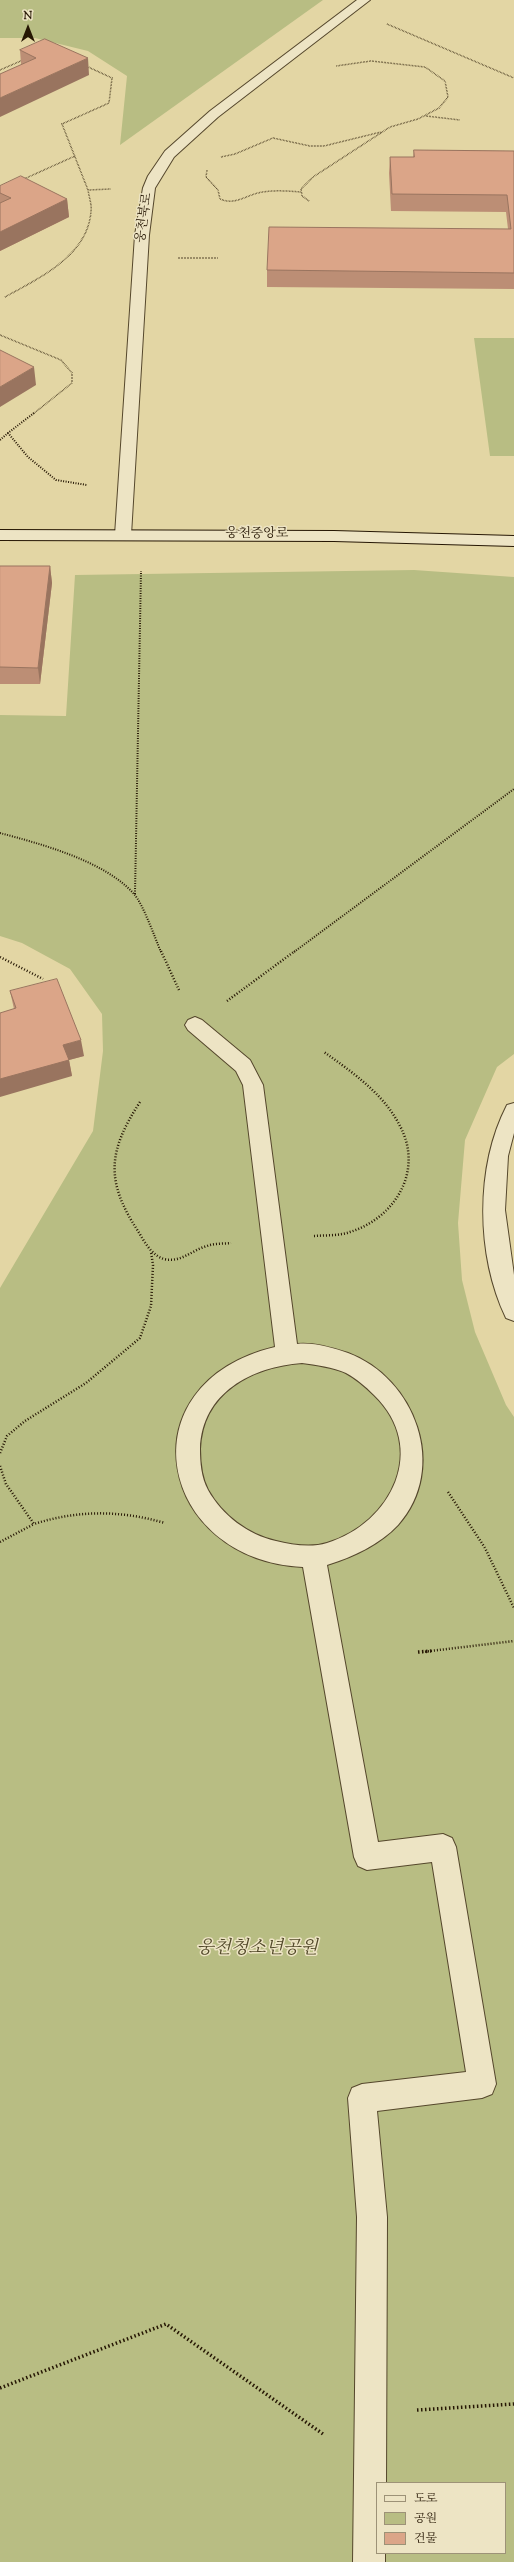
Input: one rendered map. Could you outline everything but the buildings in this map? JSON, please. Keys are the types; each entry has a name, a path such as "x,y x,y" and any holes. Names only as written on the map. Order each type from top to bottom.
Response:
{"street":[{"name":"웅천북로","path":"123,535 142,235 149,192 154,176 160,166 196,129 364,0"},
{"name":"웅천중앙로","path":"0,535 342,536 514,541"},
{"path":"195,1025 243,1066 253,1085 287,1354"},
{"path":"514,1111 507,1121 494,1172 495,1228 506,1292 514,1312"},
{"path":"302,1353 337,1359 368,1374 393,1398 409,1427 413,1460 406,1492 388,1521 358,1543 324,1555 284,1555 246,1544 216,1521 195,1492 187,1458 192,1425 208,1394 234,1371 268,1357 287,1354 302,1353"},
{"path":"313,1555 367,1857 443,1846 482,2084 362,2098 372,2217 369,2562"}],"path":[{"path":"352,10 514,78"},
{"path":"0,70 28,58"},
{"path":"301,192 313,177 390,127 425,116 446,102 448,97 445,81 432,70 371,61 333,67"},
{"path":"4,297 56,267 82,242 92,216 92,203 88,190 62,124 109,103 112,78 84,65"},
{"path":"425,116 460,120"},
{"path":"220,154 217,157 234,156 276,138 316,146 342,143 383,132"},
{"path":"20,181 75,156"},
{"path":"210,166 206,177 218,190 220,199 224,202 238,201 261,192 301,192"},
{"path":"88,190 149,192"},
{"path":"301,192 302,196 309,201"},
{"path":"171,258 218,258"},
{"path":"0,335 61,360 69,367 73,378 72,383 0,440"},
{"path":"8,433 28,456 56,480 88,485 126,484"},
{"path":"141,567 135,894 195,1025 514,789"},
{"path":"0,833 54,847 79,858 110,875 135,894"},
{"path":"0,957 43,979"},
{"path":"319,1235 348,1232 369,1224 387,1212 406,1184 408,1166 406,1147 400,1126 387,1107 352,1072 324,1052"},
{"path":"140,1102 128,1119 114,1154 113,1172 115,1191 123,1211 151,1251 164,1259 185,1258 208,1245"},
{"path":"0,1453 7,1436 25,1421 86,1383 140,1338 151,1306 153,1265 151,1251"},
{"path":"0,1542 34,1524"},
{"path":"418,1652 514,1641"},
{"path":"0,2388 166,2324 370,2467"},
{"path":"370,2414 514,2404"}],"green space":[{"path":"0,0 323,0 120,145 127,76 88,51 35,38 0,38"},
{"path":"474,338 514,338 514,456 490,456"},
{"name":"웅천청소년공원","path":"414,570 514,577 514,1054 497,1067 465,1140 458,1223 462,1280 475,1332 506,1405 514,1417 514,2562 0,2562 0,1288 93,1131 103,1051 102,1014 70,969 22,943 0,936 0,715 66,716 75,575"}]}
